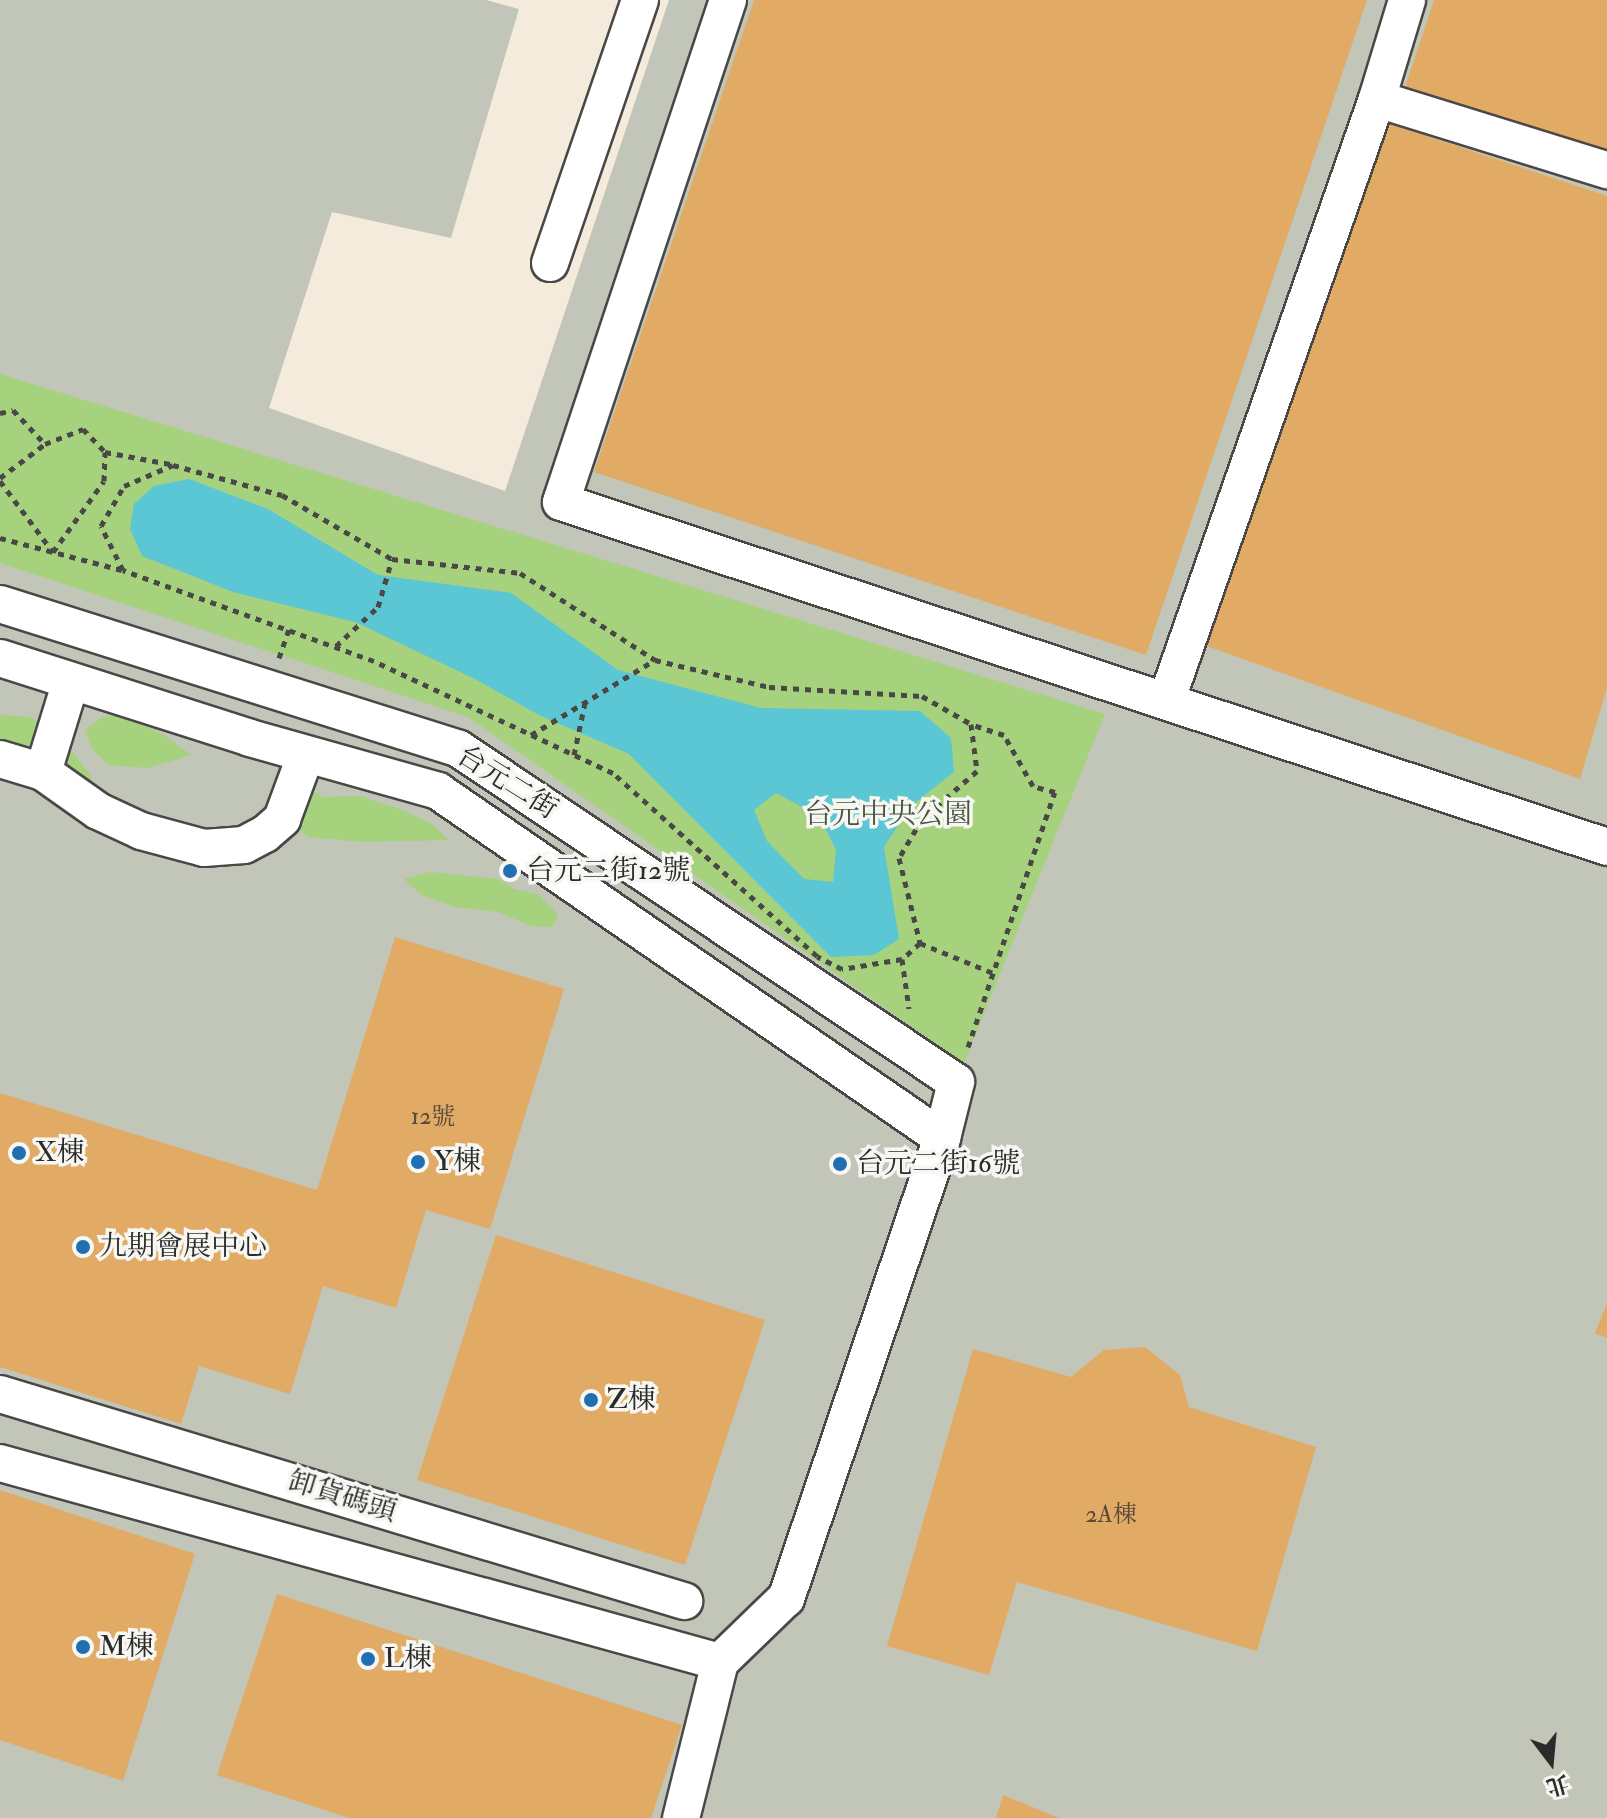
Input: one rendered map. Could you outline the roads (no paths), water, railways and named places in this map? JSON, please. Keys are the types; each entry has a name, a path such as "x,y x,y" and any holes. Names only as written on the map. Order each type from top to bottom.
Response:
{"lane":[{"path":"550,263 640,0"},
{"path":"728,0 561,502 1167,699 1607,847"},
{"path":"1167,699 1377,99 1407,0"},
{"path":"1377,99 1607,170"},
{"name":"台元二街","path":"0,604 459,749 956,1082 942,1138 444,795 0,658"},
{"path":"43,772 71,681"},
{"path":"0,759 43,772 98,811 141,831 204,848 244,845 265,834 282,819 306,754"},
{"path":"681,1818 720,1662 786,1598 942,1138"},
{"name":"卸貨碼頭","path":"0,1394 684,1601"},
{"path":"0,1463 720,1662"}],"water":[{"path":"189,479 268,509 378,575 511,593 618,670 761,708 920,711 951,738 954,772 911,806 884,847 899,939 874,955 831,957 629,754 539,715 475,679 355,622 233,592 142,556 130,529 134,504 154,486","holes":["776,793 819,816 836,850 833,882 804,879 767,841 754,810"]}],"place":[{"name":"台元二街12號","path":"510,871"},
{"name":"X棟","path":"19,1153"},
{"name":"Y棟","path":"418,1162"},
{"name":"台元二街16號","path":"840,1164"},
{"name":"九期會展中心","path":"83,1247"},
{"name":"Z棟","path":"591,1400"},
{"name":"M棟","path":"83,1647"},
{"name":"L棟","path":"368,1659"}],"park label":[{"name":"台元中央公園","path":"888,815"}]}
